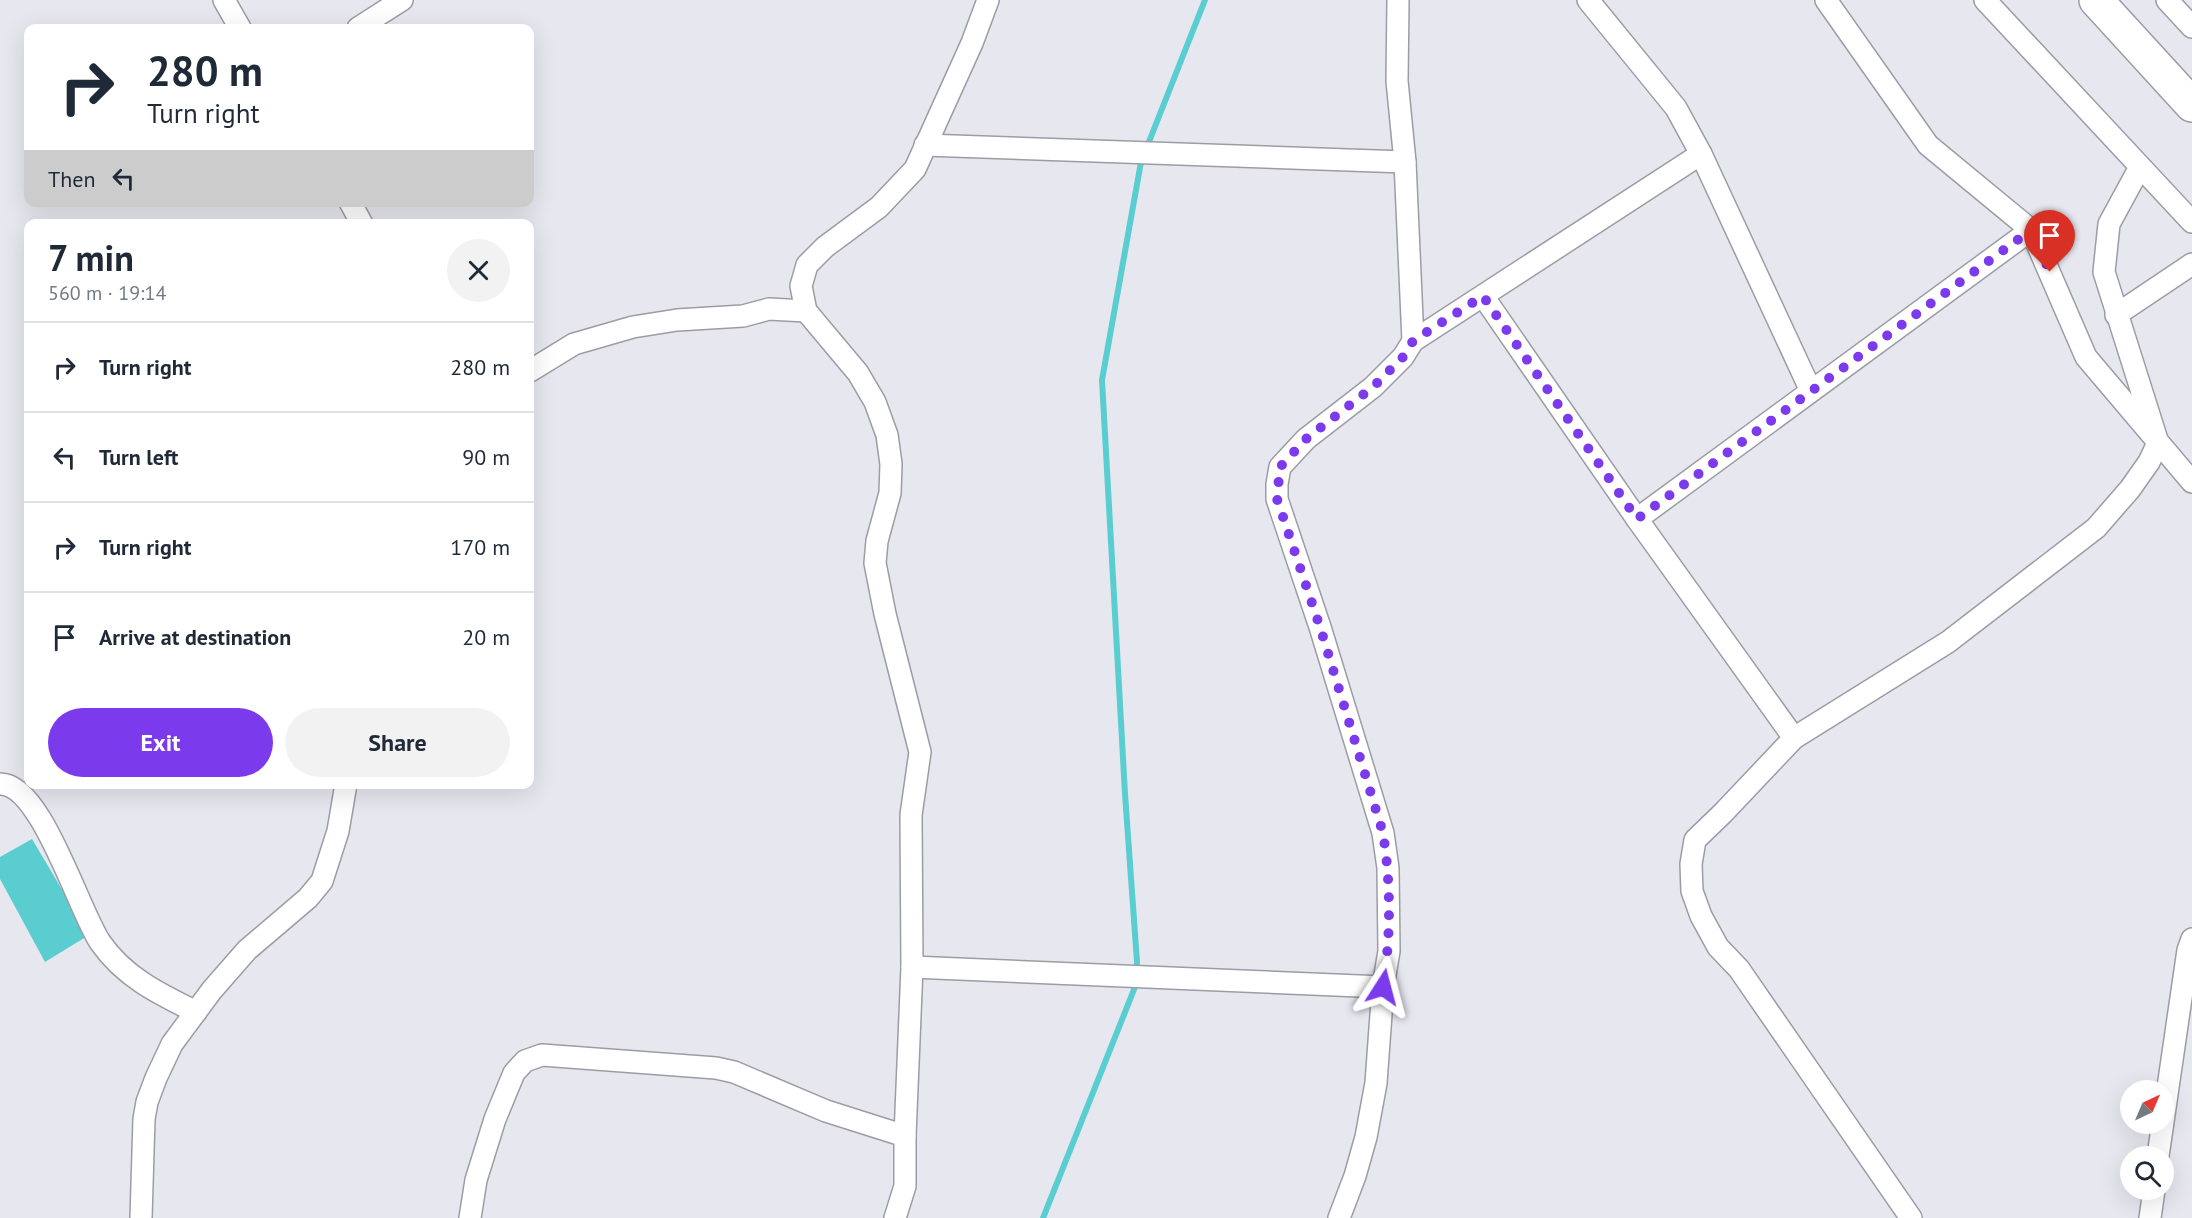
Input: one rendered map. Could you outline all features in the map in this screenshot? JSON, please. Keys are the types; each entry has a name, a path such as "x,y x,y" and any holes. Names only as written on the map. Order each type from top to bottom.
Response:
{"highway":[{"path":"2096,0 2192,105"}],"street":[{"path":"224,0 238,24"},
{"path":"364,24 402,0"},
{"path":"895,1218 905,1186 912,967 911,815 920,752 875,563 876,541 890,493 891,464 886,435 874,402 858,373 806,311 801,286 807,265 825,247 879,207 915,169 972,43 987,0"},
{"path":"1398,0 1397,81 1405,162 1413,341"},
{"path":"1588,0 1676,108 1701,154 1811,391"},
{"path":"1826,0 1928,145 2031,230 2086,357 2192,482"},
{"path":"1985,0 2192,222"},
{"path":"2167,0 2192,27"},
{"path":"925,145 1405,162"},
{"path":"1339,1218 1355,1176 1366,1137 1376,1083 1383,987 1389,951 1388,868 1383,833 1320,627 1277,499 1280,467 1306,439 1373,387 1403,357 1413,341 1701,154"},
{"path":"1911,1218 1739,969 1718,947 1701,916 1692,891 1695,840 1724,813 1794,738 1948,642 2096,528 2130,489 2149,462 2158,443 2104,272 2109,224 2140,167"},
{"path":"1637,519 2031,230"},
{"path":"2116,315 2192,264"},
{"path":"1483,296 1637,519 1794,738"},
{"path":"534,369 574,344 633,327 677,320 743,316 769,309 806,311"},
{"path":"0,784 8,784 18,789 38,812 78,901 101,943 130,974 148,989 196,1012"},
{"path":"141,1218 144,1119 147,1102 172,1044 212,990 247,950 308,898 322,881 338,831 345,789"},
{"path":"2159,1146 2188,950 2192,939"},
{"path":"912,967 1383,987"},
{"path":"470,1218 476,1180 495,1119 514,1073 525,1061 542,1055 716,1068 734,1072 826,1111 905,1136"},
{"path":"2150,1218 2153,1200"}],"water":[{"path":"32,839 89,935 45,962 0,879 0,857"}],"waterway":[{"path":"1043,1218 1135,987 1137,962 1125,794 1102,380 1141,162 1205,0"}],"route":[{"path":"1383,987 1389,951 1388,868 1383,833 1320,627 1277,499 1280,467 1306,439 1373,387 1403,357 1413,341 1483,296 1637,519 2031,230 2050,272"}]}
